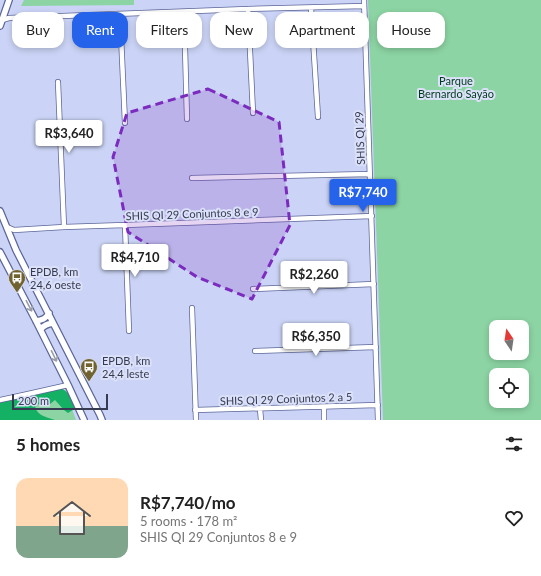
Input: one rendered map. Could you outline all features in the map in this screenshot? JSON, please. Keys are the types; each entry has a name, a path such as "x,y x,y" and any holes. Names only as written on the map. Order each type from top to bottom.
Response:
{"main road":[{"path":"4,20 9,0"},
{"path":"0,211 6,227 12,232 16,250 102,420"},
{"path":"0,252 41,330 84,420"},
{"path":"36,321 45,318 48,313"},
{"path":"41,330 43,326 53,323"}],"street":[{"name":"SHIS QI 29","path":"364,0 378,420"},
{"path":"184,12 364,6"},
{"path":"311,8 318,117"},
{"path":"248,9 253,113"},
{"path":"4,20 72,16"},
{"path":"122,48 125,123"},
{"path":"185,48 187,119"},
{"path":"58,82 64,227"},
{"path":"192,178 370,174"},
{"name":"SHIS QI 29 Conjuntos 8 e 9","path":"12,232 64,227 372,216"},
{"path":"125,225 129,331"},
{"path":"253,289 374,284"},
{"path":"192,308 196,420"},
{"path":"255,352 376,347"},
{"path":"0,400 68,385"},
{"name":"SHIS QI 29 Conjuntos 2 a 5","path":"195,410 378,405"},
{"path":"324,407 324,420"},
{"path":"260,409 261,420"}],"highlighted area":[{"path":"208,89 279,122 290,225 252,299 197,277 128,232 113,157 127,113"}],"green space":[{"path":"24,0 134,0 134,5 21,6"},
{"name":"Parque Bernardo Sayão","path":"368,0 541,0 541,420 383,420"},
{"path":"61,388 70,396 76,408 68,413 55,400 50,404 35,405 37,412 45,417 55,420 0,420 0,401"},
{"path":"65,390 76,420 0,420"}],"place":[{"name":"EPDB, km 24,6 oeste","path":"17,293"},
{"name":"EPDB, km 24,4 leste","path":"89,382"}]}
